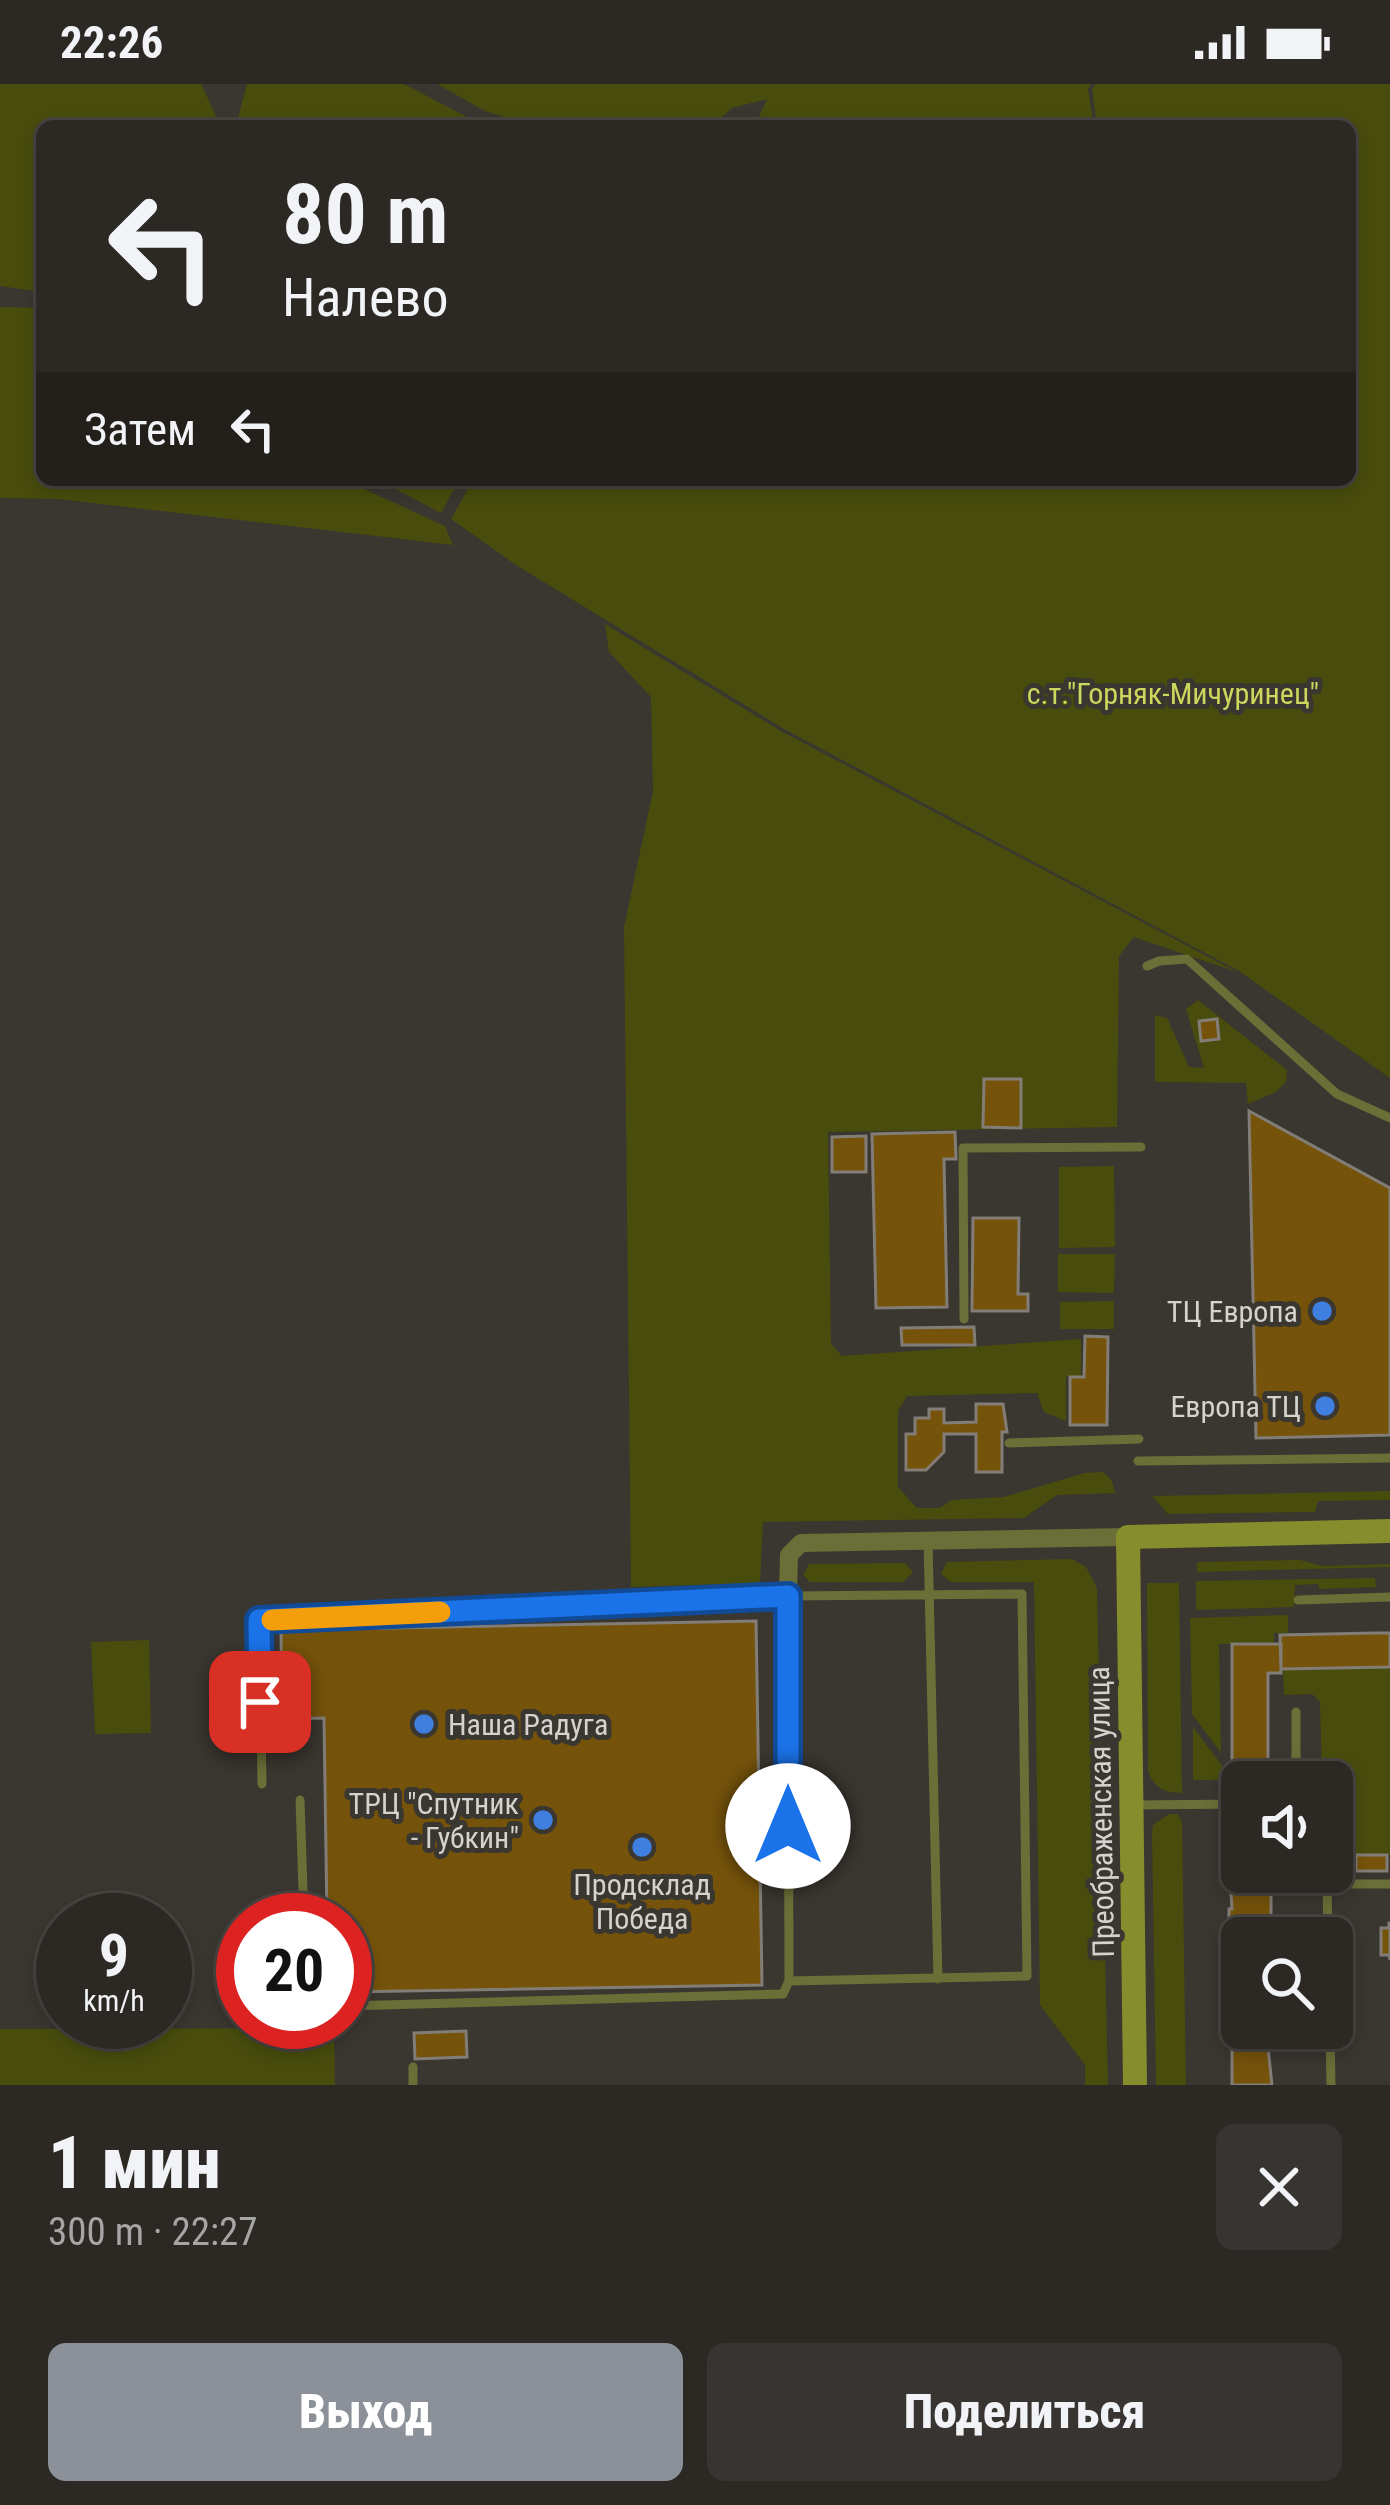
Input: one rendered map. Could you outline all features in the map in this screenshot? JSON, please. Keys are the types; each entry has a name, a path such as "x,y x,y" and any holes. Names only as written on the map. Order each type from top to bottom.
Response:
{"main road":[{"path":"1128,1538 1390,1531"},
{"name":"Преображенская улица","path":"1128,1538 1135,2085"}],"street":[{"path":"788,1596 789,1555 801,1543 1128,1538"}],"lane":[{"path":"1147,966 1187,959 1337,1094 1390,1118"},
{"path":"964,1319 963,1148 1141,1147"},
{"path":"1009,1444 1139,1439"},
{"path":"1138,1461 1390,1458"},
{"path":"928,1540 938,1978"},
{"path":"262,1784 259,1620 788,1596 1022,1594 1027,1976 789,1981"},
{"path":"372,2005 783,1994 789,1981 788,1596"},
{"path":"1298,1600 1390,1597"},
{"path":"1296,1712 1296,1761"},
{"path":"300,1799 303,1893"},
{"path":"1130,1805 1221,1804"},
{"path":"1353,1884 1390,1884"},
{"path":"1330,2049 1331,2085"},
{"path":"413,2067 413,2085"}],"green space":[{"path":"0,84 201,84 218,120 36,120 36,291 0,286"},
{"path":"247,84 404,84 473,120 238,120"},
{"path":"437,84 1091,84 1093,120 758,120 767,99 732,108 719,120 514,120 485,111"},
{"name":"с.т.\"Горняк-Мичуринец\"","path":"1095,84 1390,84 1390,1078 1239,971 784,729 516,565 451,519 470,486 1356,486 1356,120 1096,120"},
{"path":"0,307 36,308 36,486 360,486 445,526 453,545 58,499 0,498"},
{"path":"389,486 456,486 441,513"},
{"path":"605,624 781,731 1237,972 1134,937 1119,956 1117,1127 828,1132 831,1344 842,1356 1081,1339 1081,1376 1066,1376 1066,1421 1044,1412 1037,1393 907,1396 898,1411 898,1487 917,1508 940,1508 952,1500 1004,1497 1084,1473 1103,1472 1115,1493 1057,1495 1024,1518 763,1522 760,1583 631,1587 624,927 653,791 651,697 609,652"},
{"path":"1198,1000 1287,1070 1286,1082 1276,1092 1248,1104 1246,1083 1155,1082 1155,1015 1167,1018 1189,1067 1204,1068 1186,1009"},
{"path":"1114,1166 1115,1247 1059,1248 1059,1167"},
{"path":"1058,1254 1115,1254 1114,1293 1058,1292"},
{"path":"1114,1301 1114,1329 1060,1329 1060,1302"},
{"path":"1390,1491 1390,1500 1318,1501 1315,1512 1168,1514 1152,1496"},
{"path":"1072,1559 1086,1567 1097,1588 1108,2085 1085,2085 1085,2065 1040,2005 1034,1582 951,1582 941,1574 947,1562"},
{"path":"1300,1560 1322,1566 1390,1567 1197,1572 1197,1562"},
{"path":"905,1563 913,1572 903,1582 810,1582 803,1575 809,1564"},
{"path":"1375,1578 1376,1587 1295,1585 1294,1607 1196,1610 1196,1581"},
{"path":"1147,1583 1179,1583 1182,1793 1161,1788 1148,1771"},
{"path":"1288,1615 1288,1633 1274,1633 1274,1643 1219,1644 1221,1753 1192,1714 1190,1618"},
{"path":"149,1640 151,1733 95,1734 91,1642"},
{"path":"1390,1667 1390,1855 1357,1855 1356,1871 1353,1761 1321,1761 1320,1702 1312,1694 1284,1695 1283,1669"},
{"path":"1193,1727 1221,1764 1221,1780 1193,1780"},
{"path":"1169,1814 1178,1814 1182,1823 1186,2085 1156,2085 1152,1833 1153,1825"},
{"path":"192,2028 216,2028 216,2049 334,2049 335,2085 0,2085 0,2029 36,2029 36,2049 192,2049"}],"building":[{"path":"1217,1019 1219,1039 1201,1041 1199,1021"},
{"path":"984,1079 1021,1079 1021,1128 983,1127"},
{"name":"ТЦ Европа","path":"1249,1111 1390,1188 1390,1435 1256,1438"},
{"path":"955,1132 956,1159 944,1159 947,1307 876,1308 872,1134"},
{"path":"866,1136 866,1172 832,1172 832,1137"},
{"path":"973,1218 1019,1218 1018,1294 1028,1294 1028,1311 972,1311"},
{"path":"974,1327 975,1345 902,1345 901,1328"},
{"path":"1085,1336 1108,1337 1107,1425 1070,1425 1070,1377 1084,1377"},
{"path":"976,1404 1003,1404 1007,1432 1002,1432 1002,1472 976,1472 976,1434 944,1434 944,1452 926,1470 906,1470 906,1434 915,1434 915,1418 929,1418 929,1409 944,1409 944,1423 976,1422"},
{"name":"ТРЦ \"Спутник - Губкин\"","path":"756,1621 762,1985 372,1992 372,1893 327,1893 324,1718 282,1719 281,1630"},
{"path":"1390,1633 1390,1667 1281,1669 1280,1635"},
{"path":"1232,1644 1281,1644 1281,1673 1268,1673 1268,1761 1232,1761"},
{"path":"1356,1855 1387,1855 1387,1871 1356,1871"},
{"path":"1231,1893 1271,1893 1271,1917 1229,1917"},
{"path":"1389,1923 1390,1960 1389,1955 1381,1955 1381,1928 1389,1928"},
{"path":"466,2031 467,2057 415,2059 414,2033"},
{"path":"1268,2049 1272,2085 1232,2085 1232,2050"}],"slow traffic":[{"path":"272,1620 440,1612"}],"place":[{"name":"ТЦ Европа","path":"1322,1311"},
{"name":"Европа ТЦ","path":"1325,1406"},
{"name":"Наша Радуга","path":"424,1724"},
{"name":"ТРЦ \"Спутник - Губкин\"","path":"543,1820"},
{"name":"Продсклад Победа","path":"642,1847"}],"route":[{"path":"260,1702 259,1620 788,1596 788,1826"}]}
